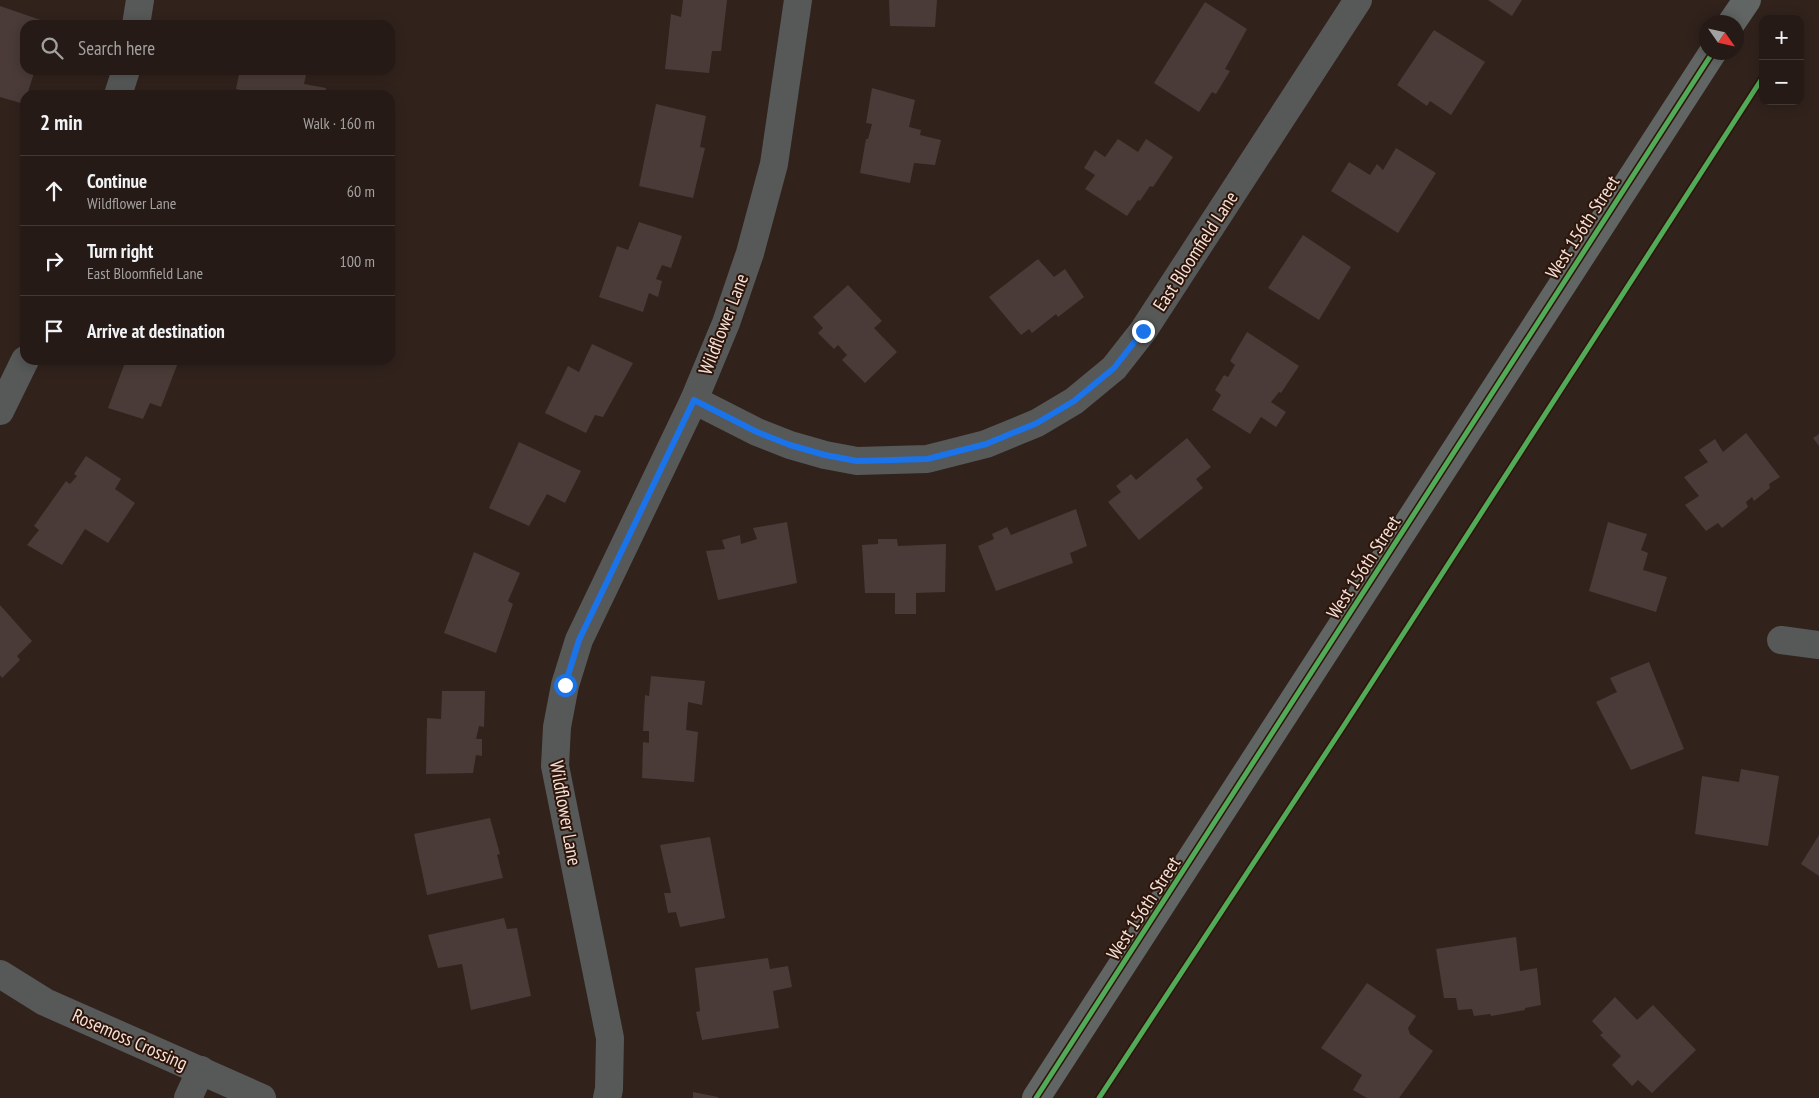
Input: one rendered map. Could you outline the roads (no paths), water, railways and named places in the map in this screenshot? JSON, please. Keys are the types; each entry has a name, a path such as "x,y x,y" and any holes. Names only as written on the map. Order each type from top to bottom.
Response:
{"street":[{"path":"137,20 140,0"},
{"name":"Wildflower Lane","path":"607,1098 609,1089 610,1038 555,766 556,727 565,685 579,640 694,400 726,323 750,253 774,164 798,0"},
{"name":"East Bloomfield Lane","path":"694,400 774,439 825,455 857,461 927,459 986,444 1037,423 1074,401 1114,368 1143,331 1358,0"},
{"path":"1737,15 1747,0"},
{"name":"West 156th Street","path":"1036,1098 1708,60"},
{"path":"120,90 124,75"},
{"path":"0,411 23,365"},
{"path":"1781,640 1819,645"},
{"name":"Rosemoss Crossing","path":"0,974 45,1002 262,1098"},
{"path":"188,1098 200,1070"}]}
